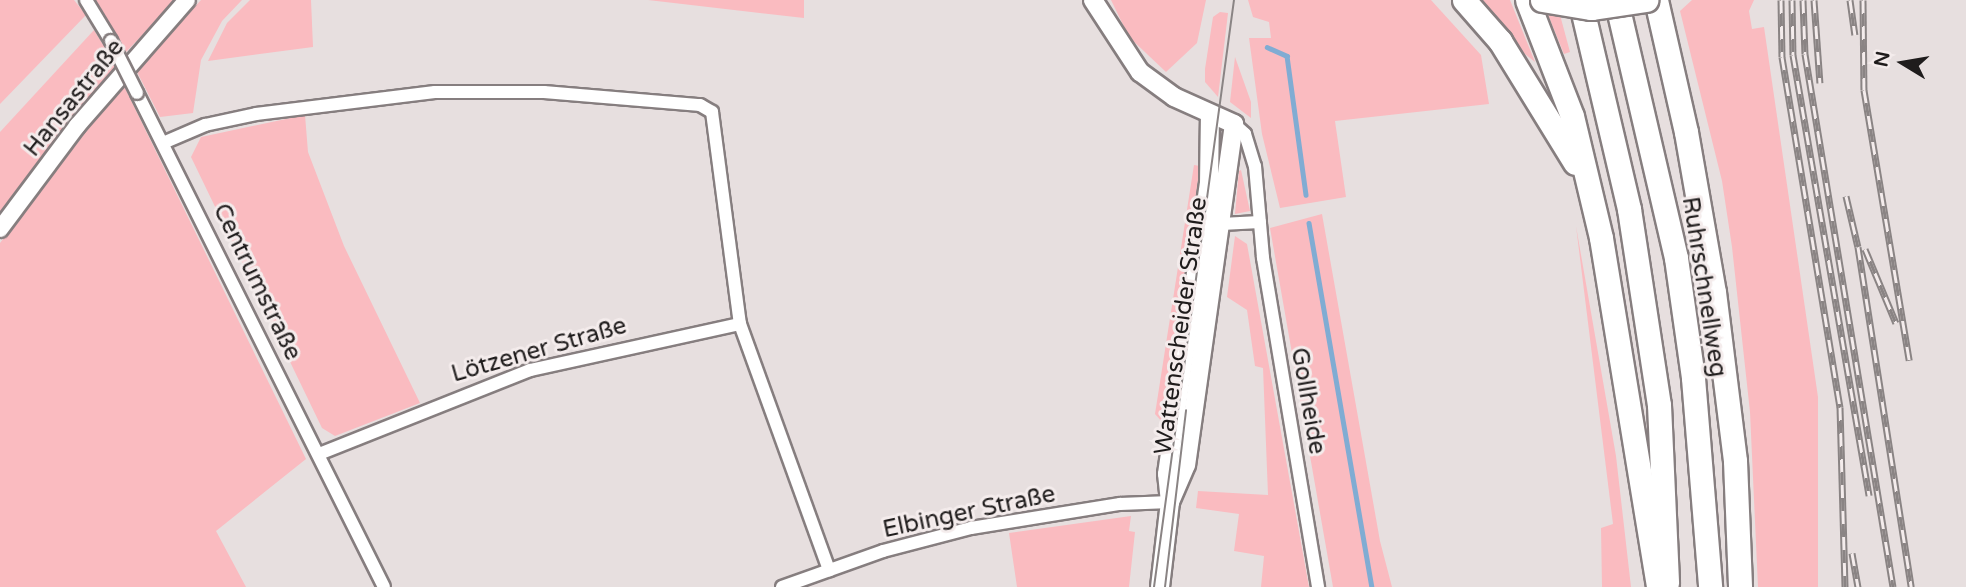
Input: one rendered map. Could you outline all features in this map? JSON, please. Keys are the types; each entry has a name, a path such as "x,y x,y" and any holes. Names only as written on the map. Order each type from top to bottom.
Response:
{"highway":[{"path":"1464,0 1500,41 1584,178"},
{"path":"1527,0 1572,116 1584,178 1601,238 1658,587"},
{"path":"1542,0 1591,8 1646,0"},
{"path":"1580,0 1629,209 1657,392 1667,587"},
{"name":"Ruhrschnellweg","path":"1616,0 1676,258 1693,379 1710,587"},
{"path":"1656,0 1686,132 1714,292 1735,461 1740,587"}],"main road":[{"path":"1093,0 1140,72 1166,92 1234,124"},
{"name":"Wattenscheider Straße","path":"1170,502 1167,474 1196,297 1211,160 1210,114"},
{"name":"Wattenscheider Straße","path":"1170,502 1186,465 1234,124"},
{"path":"1160,587 1170,502"}],"street":[{"name":"Centrumstraße","path":"86,0 111,41 163,143 384,587"},
{"name":"Hansastraße","path":"0,229 77,126 187,0"},
{"path":"163,143 205,125 256,114 435,92 544,92 700,105 716,118 740,324 829,570"},
{"name":"Gollheide","path":"1234,124 1245,134 1251,150 1318,587"},
{"path":"1221,224 1260,222"},
{"name":"Lötzener Straße","path":"319,454 530,369 740,324"},
{"name":"Elbinger Straße","path":"782,587 883,551 1000,522 1120,504 1170,502"}],"shaded area":[{"path":"0,0 74,0 86,15 0,104"},
{"path":"94,0 176,0 126,52"},
{"path":"201,0 242,0 222,21 201,60 193,113 160,117 136,70"},
{"path":"250,0 311,0 313,47 208,61 227,23"},
{"path":"648,0 804,0 804,18"},
{"path":"1111,0 1206,0 1197,43 1166,72 1129,37"},
{"path":"1248,0 1431,0 1481,55 1489,104 1335,121 1346,197 1280,208 1262,134 1249,38 1271,38 1269,22 1253,17"},
{"path":"1474,0 1510,0 1535,62 1521,51"},
{"path":"1542,0 1556,0 1570,52 1564,54"},
{"path":"1692,0 1754,0 1749,11 1752,29 1764,27 1818,397 1818,587 1758,587 1750,412 1732,247 1722,181 1680,11"},
{"path":"1220,12 1228,13 1218,97 1205,82 1205,69 1213,17"},
{"path":"94,30 116,66 0,215 0,132"},
{"path":"1235,57 1251,102 1251,118 1230,102"},
{"path":"123,84 306,459 216,531 246,587 0,587 0,243"},
{"path":"305,115 308,152 344,246 420,403 335,436 322,428 191,157 201,137"},
{"path":"1194,165 1200,166 1163,423 1155,414"},
{"path":"1241,170 1250,211 1235,214 1239,171"},
{"path":"1322,214 1380,541 1392,587 1333,587 1270,228"},
{"path":"1576,226 1616,456 1631,587 1602,587 1601,528 1613,524"},
{"path":"1235,236 1247,244 1309,587 1261,587 1264,556 1234,551 1239,514 1196,508 1198,491 1268,495 1263,368 1255,366 1247,310 1227,297"},
{"path":"1131,516 1129,531 1135,532 1129,587 1017,587 1009,533"}],"waterway":[{"path":"1267,47 1287,56 1306,195"},
{"path":"1309,223 1372,587"}],"tram line":[{"path":"1154,587 1234,0"},
{"path":"1165,587 1186,410"}],"railway":[{"path":"1781,0 1782,57 1840,407 1845,587"},
{"path":"1792,0 1793,55 1869,495"},
{"path":"1803,0 1805,54 1893,587"},
{"path":"1814,0 1820,83"},
{"path":"1850,0 1855,35"},
{"path":"1863,0 1864,90 1909,360"},
{"path":"1846,196 1858,247 1911,587"},
{"path":"1865,249 1896,323"},
{"path":"1852,553 1858,587"}]}
